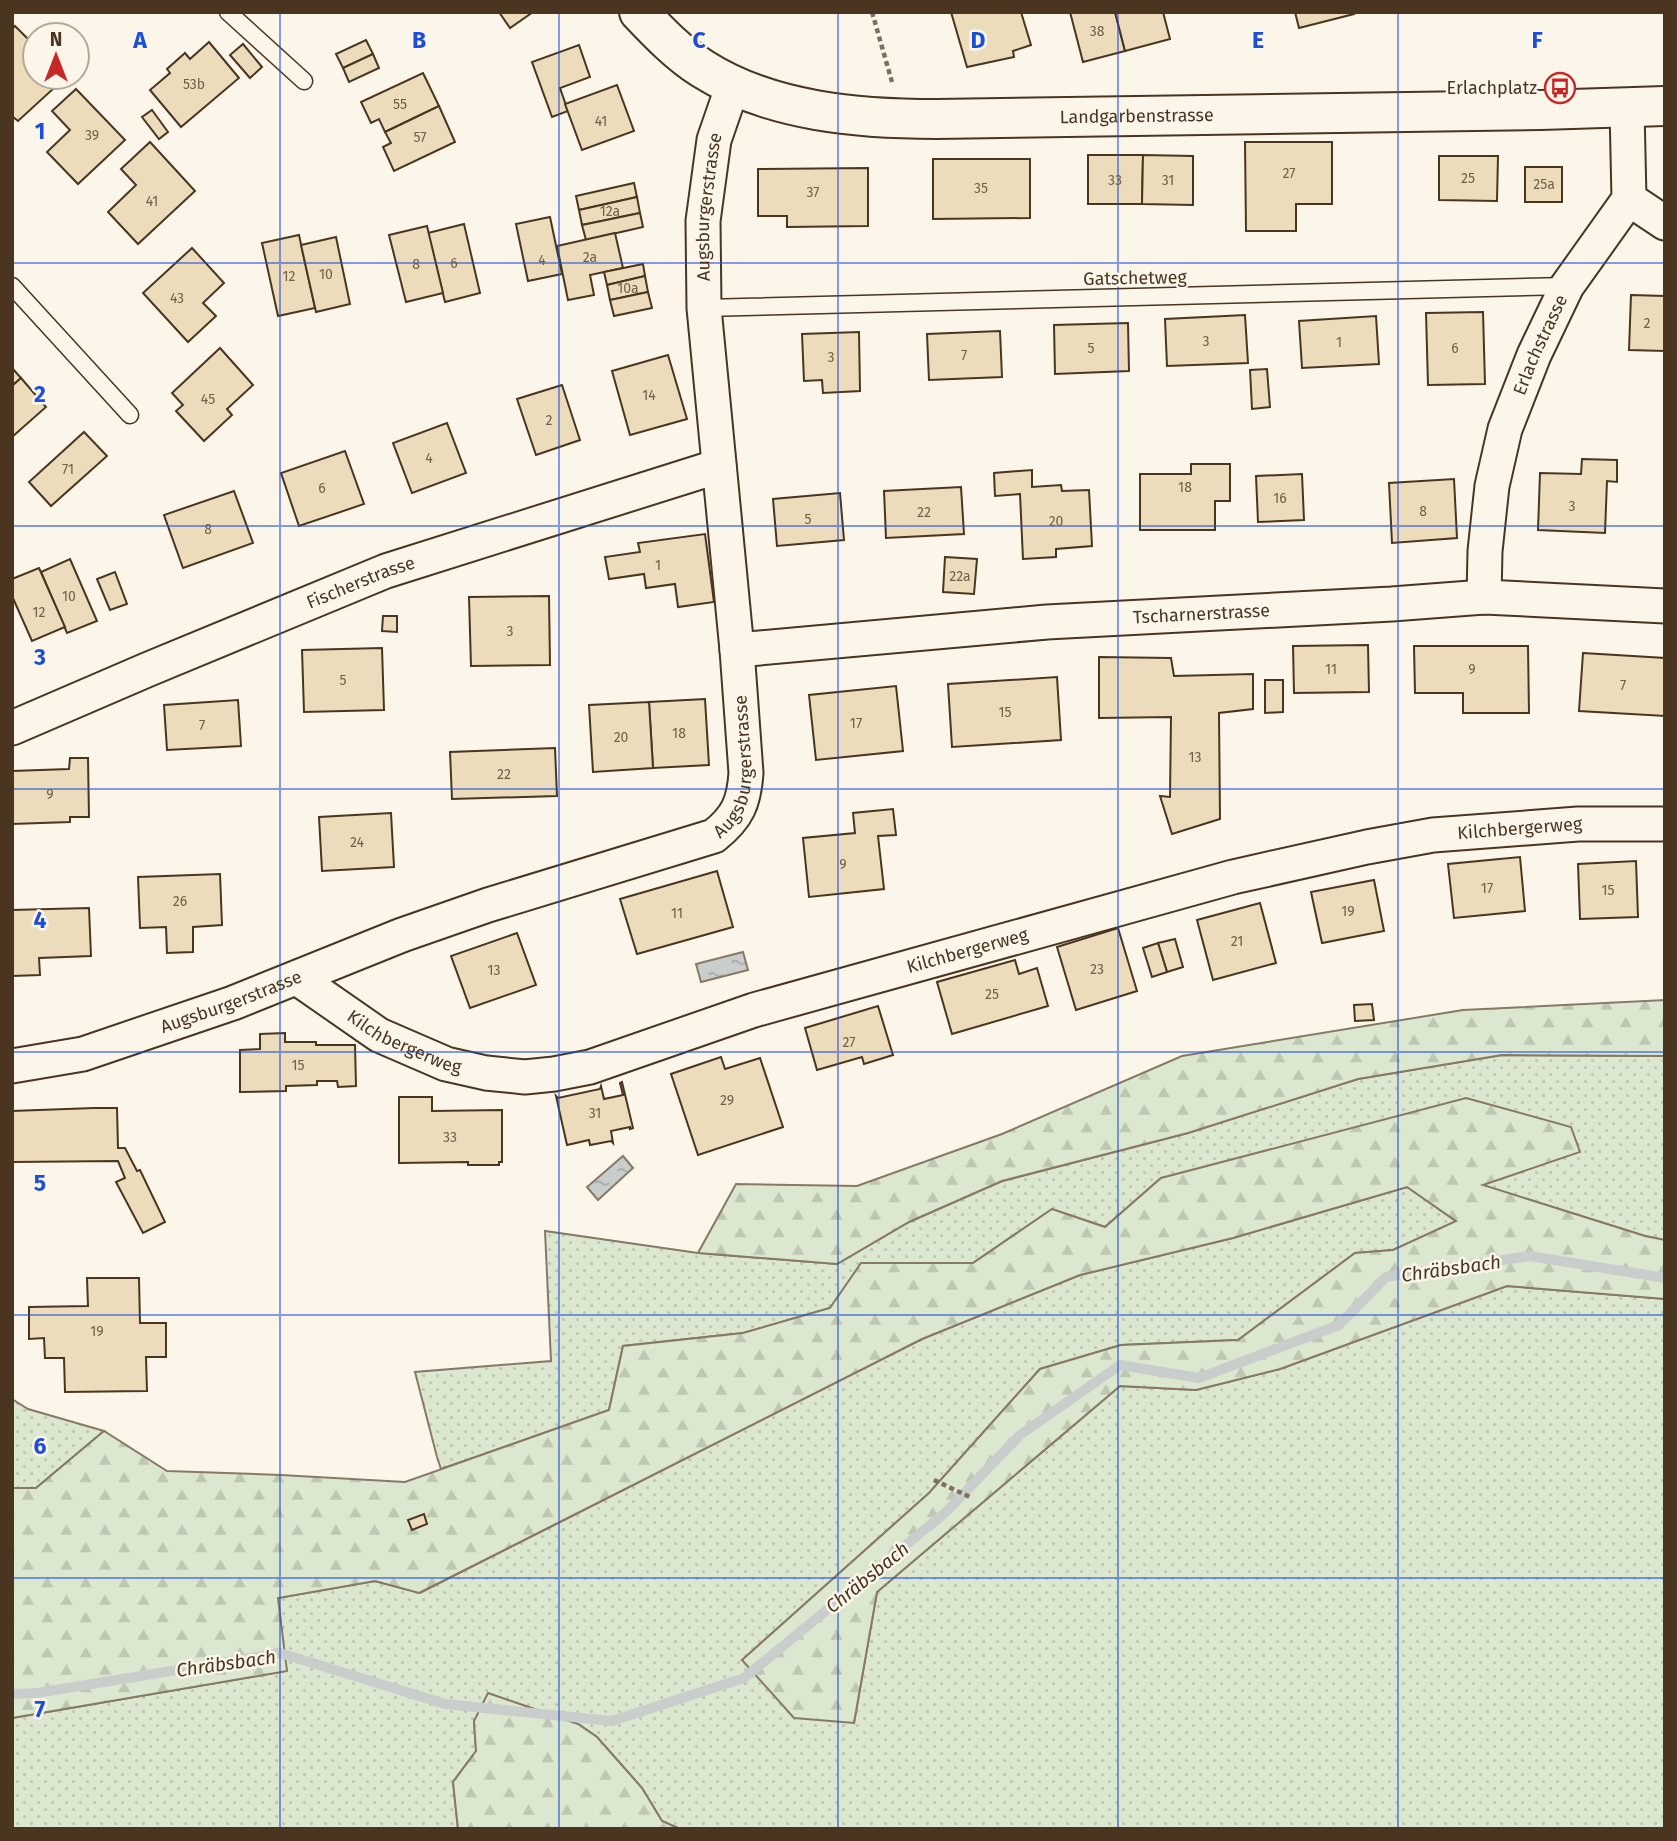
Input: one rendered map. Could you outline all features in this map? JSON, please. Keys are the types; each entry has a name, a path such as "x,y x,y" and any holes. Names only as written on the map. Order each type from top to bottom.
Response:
{"street":[{"name":"Landgarbenstrasse","path":"639,12 666,40 702,69 757,95 836,114 903,119 1627,109 1665,106"},
{"name":"Augsburgerstrasse","path":"12,1066 83,1054 233,1003 402,934 714,836 729,824 745,793 746,773 737,650 704,308 703,221 714,140 733,85"},
{"path":"1627,109 1629,199 1665,223"},
{"name":"Erlachstrasse","path":"1484,597 1485,551 1492,486 1504,429 1534,355 1567,286 1629,199"},
{"name":"Fischerstrasse","path":"12,729 386,571 719,466"},
{"name":"Tscharnerstrasse","path":"737,650 1048,622 1484,597 1665,607"},
{"name":"Kilchbergerweg","path":"297,978 379,1035 446,1064 486,1073 524,1077 590,1067 790,999 1233,877 1367,847 1433,835 1577,824 1665,824"}],"lane":[{"path":"228,12 304,80"},
{"path":"12,286 130,415"},
{"name":"Gatschetweg","path":"704,308 1567,286"}],"path":[{"path":"872,12 903,119"},
{"path":"934,1480 972,1498"}],"green space":[{"path":"1665,1000 1665,1056 1502,1055 1358,1079 1188,1133 1002,1181 909,1222 837,1264 698,1253 736,1184 857,1186 1002,1134 1182,1056 1463,1010"},
{"path":"1502,1055 1665,1056 1665,1240 1481,1185 1579,1151 1161,1178 1105,1227 1052,1209 973,1263 862,1263 830,1308 743,1333 623,1346 609,1410 441,1469 415,1372 551,1361 545,1231 698,1253 837,1264 909,1222 1002,1181 1188,1133 1358,1079"},
{"path":"1466,1098 1571,1127 1580,1152 1483,1185 1665,1240 1665,1299 1507,1286 1280,1369 1196,1390 1120,1386 877,1592 854,1723 794,1718 742,1660 929,1493 1040,1369 1121,1345 1238,1340 1355,1253 1393,1250 1456,1221 1407,1187 1233,1238 1080,1275 922,1339 419,1593 375,1581 278,1598 287,1671 12,1718 12,1488 36,1488 104,1431 167,1471 405,1482 609,1410 623,1346 743,1333 830,1308 861,1263 973,1263 1052,1209 1105,1227 1161,1178"},
{"path":"1407,1187 1457,1222 1393,1250 1355,1253 1238,1340 1121,1345 1040,1369 929,1493 742,1660 854,1723 877,1592 1120,1386 1196,1390 1280,1369 1507,1286 1665,1299 1665,1829 680,1829 662,1821 642,1788 597,1737 578,1724 516,1703 474,1721 476,1751 453,1782 458,1829 12,1829 12,1718 286,1671 278,1598 375,1581 420,1593 922,1339 1080,1275 1233,1238"},
{"path":"12,1399 28,1409 104,1431 36,1488 12,1488"},
{"path":"488,1693 578,1724 597,1737 642,1788 662,1821 680,1829 458,1829 453,1782 476,1751 474,1721"}],"water":[{"path":"743,952 748,970 701,982 696,964"},
{"path":"623,1156 633,1168 598,1200 587,1187"}],"building":[{"path":"499,12 533,12 510,28"},
{"path":"951,12 1021,12 1031,45 1013,51 1014,57 967,67"},
{"path":"1070,12 1115,12 1125,51 1083,62"},
{"path":"1115,12 1163,12 1170,39 1125,51"},
{"path":"1295,12 1353,12 1354,14 1299,28"},
{"path":"15,26 21,32 21,91 51,91 18,121 12,116 12,29"},
{"path":"366,40 373,54 343,68 336,54"},
{"path":"209,42 239,78 181,127 150,90 170,73 167,69 185,53 190,59"},
{"path":"243,44 262,67 250,78 230,55"},
{"path":"579,45 590,77 560,88 568,111 552,117 532,62"},
{"path":"373,54 379,68 349,82 343,68"},
{"path":"423,73 439,106 385,132 379,119 371,123 361,102"},
{"path":"617,85 634,131 582,150 565,104"},
{"path":"74,91 78,91 125,140 78,184 47,152 70,130 52,111"},
{"path":"439,106 455,142 394,171 383,147 391,143 385,132"},
{"path":"152,110 168,132 159,139 142,117"},
{"path":"150,142 195,191 138,244 108,212 136,185 121,169"},
{"path":"1245,142 1332,142 1332,204 1296,204 1296,231 1246,231"},
{"path":"1088,155 1143,155 1142,204 1088,204"},
{"path":"1143,155 1193,156 1193,205 1142,204"},
{"path":"1439,156 1498,156 1497,201 1439,200"},
{"path":"933,159 1030,159 1030,218 933,219"},
{"path":"1525,167 1562,167 1562,202 1525,202"},
{"path":"868,168 868,226 787,227 787,216 758,216 758,169"},
{"path":"634,183 637,197 579,210 576,196"},
{"path":"637,197 640,213 582,225 579,210"},
{"path":"640,213 643,227 586,240 582,225"},
{"path":"550,217 562,274 528,281 516,224"},
{"path":"464,224 480,293 445,302 428,233"},
{"path":"427,226 443,293 406,302 389,235"},
{"path":"615,233 623,268 590,275 594,295 568,300 557,246"},
{"path":"299,235 315,308 278,316 262,243"},
{"path":"336,237 350,304 316,312 301,245"},
{"path":"192,248 224,283 203,303 216,316 188,342 143,293"},
{"path":"643,264 645,276 607,285 604,272"},
{"path":"645,276 648,292 610,300 607,285"},
{"path":"648,292 652,308 614,316 610,300"},
{"path":"1631,295 1665,296 1665,351 1629,350"},
{"path":"1483,312 1485,384 1428,385 1426,313"},
{"path":"1245,315 1248,363 1167,366 1165,319"},
{"path":"1376,316 1379,364 1302,368 1299,321"},
{"path":"1128,323 1129,371 1055,374 1054,325"},
{"path":"1000,331 1002,377 929,380 927,334"},
{"path":"859,332 860,391 823,393 822,380 804,381 802,334"},
{"path":"220,348 253,385 227,409 232,415 204,441 176,411 183,405 172,393"},
{"path":"668,355 687,419 630,435 612,371"},
{"path":"12,368 21,378 12,386"},
{"path":"1267,369 1270,407 1252,409 1250,370"},
{"path":"21,378 46,407 12,437 12,386"},
{"path":"562,385 580,440 536,455 517,399"},
{"path":"447,423 466,473 412,493 393,443"},
{"path":"84,432 107,456 51,506 29,482"},
{"path":"345,451 364,504 299,526 281,473"},
{"path":"1582,459 1617,460 1617,482 1607,481 1605,533 1538,530 1540,473 1581,474"},
{"path":"1191,464 1230,464 1230,501 1215,501 1215,530 1140,530 1140,474 1191,474"},
{"path":"1032,470 1032,487 1061,485 1062,491 1089,490 1092,546 1056,549 1056,557 1023,559 1020,494 995,496 994,473"},
{"path":"1302,474 1304,520 1258,522 1256,476"},
{"path":"1454,479 1457,538 1392,543 1389,483"},
{"path":"961,487 964,534 886,538 884,491"},
{"path":"234,491 253,543 183,568 164,515"},
{"path":"840,493 844,540 777,546 773,499"},
{"path":"705,534 714,602 678,607 675,584 646,588 644,574 609,579 605,557 640,552 638,543"},
{"path":"945,557 977,559 974,594 943,592"},
{"path":"70,559 97,621 67,633 41,572"},
{"path":"39,568 65,627 32,641 12,596 12,579"},
{"path":"115,572 127,604 110,610 97,579"},
{"path":"549,596 550,665 471,666 469,597"},
{"path":"383,616 397,616 397,632 382,631"},
{"path":"1368,645 1369,692 1294,693 1293,646"},
{"path":"1414,646 1528,646 1529,713 1463,713 1463,693 1415,693"},
{"path":"382,648 384,710 304,712 302,650"},
{"path":"1583,653 1665,658 1665,716 1579,711"},
{"path":"1099,657 1171,658 1174,676 1253,674 1253,709 1219,713 1220,819 1172,834 1160,796 1170,797 1171,717 1099,718"},
{"path":"1057,677 1061,740 952,747 948,684"},
{"path":"1265,680 1283,680 1283,712 1265,713"},
{"path":"896,686 903,751 816,760 809,695"},
{"path":"705,699 709,765 653,768 649,702"},
{"path":"238,700 241,746 167,750 164,705"},
{"path":"649,702 653,768 593,772 589,705"},
{"path":"555,748 557,796 452,799 450,752"},
{"path":"70,758 88,758 89,817 70,817 70,822 12,824 12,771 69,769"},
{"path":"893,809 896,835 878,836 884,889 809,897 803,838 855,833 853,813"},
{"path":"391,813 394,867 322,871 319,817"},
{"path":"1520,857 1525,911 1454,918 1448,864"},
{"path":"1636,861 1638,917 1580,919 1578,864"},
{"path":"717,871 733,927 637,954 620,899"},
{"path":"220,874 222,925 193,927 193,952 167,953 166,927 140,928 138,877"},
{"path":"1374,880 1384,931 1322,943 1311,892"},
{"path":"1260,903 1276,963 1213,980 1197,920"},
{"path":"89,908 91,956 39,958 40,975 12,976 12,910"},
{"path":"1118,928 1137,991 1076,1010 1057,947"},
{"path":"517,933 536,985 470,1008 451,956"},
{"path":"1175,939 1183,967 1167,972 1158,943"},
{"path":"1158,943 1167,972 1152,977 1143,948"},
{"path":"1015,960 1019,974 1037,968 1048,1006 952,1034 937,982"},
{"path":"1372,1004 1374,1020 1355,1021 1354,1005"},
{"path":"878,1006 893,1055 864,1064 862,1057 817,1070 805,1028"},
{"path":"285,1033 285,1042 355,1045 356,1086 338,1087 337,1081 317,1081 317,1085 286,1086 286,1091 240,1092 240,1050 260,1049 260,1034"},
{"path":"721,1057 725,1069 760,1058 783,1127 698,1155 671,1074"},
{"path":"622,1082 633,1128 611,1131 613,1143 611,1141 590,1145 589,1140 567,1145 556,1096 558,1098 600,1089 601,1086 604,1099 623,1095"},
{"path":"399,1097 432,1097 432,1111 502,1110 502,1162 499,1162 499,1165 468,1165 468,1162 399,1163"},
{"path":"117,1108 118,1148 125,1148 137,1171 140,1170 165,1222 143,1233 116,1182 125,1178 118,1161 12,1162 12,1111"},
{"path":"87,1278 139,1278 140,1323 166,1323 166,1357 146,1357 147,1391 65,1392 64,1358 45,1358 44,1338 29,1339 29,1307 88,1306"},
{"path":"424,1514 427,1524 412,1530 408,1520"}],"waterway":[{"name":"Chräbsbach","path":"12,1694 37,1693 280,1653 445,1704 612,1721 744,1678 946,1512 1020,1435 1120,1365 1199,1378 1339,1325 1386,1277 1530,1256 1665,1278"}],"place":[{"name":"Erlachplatz","path":"1560,88"}]}
